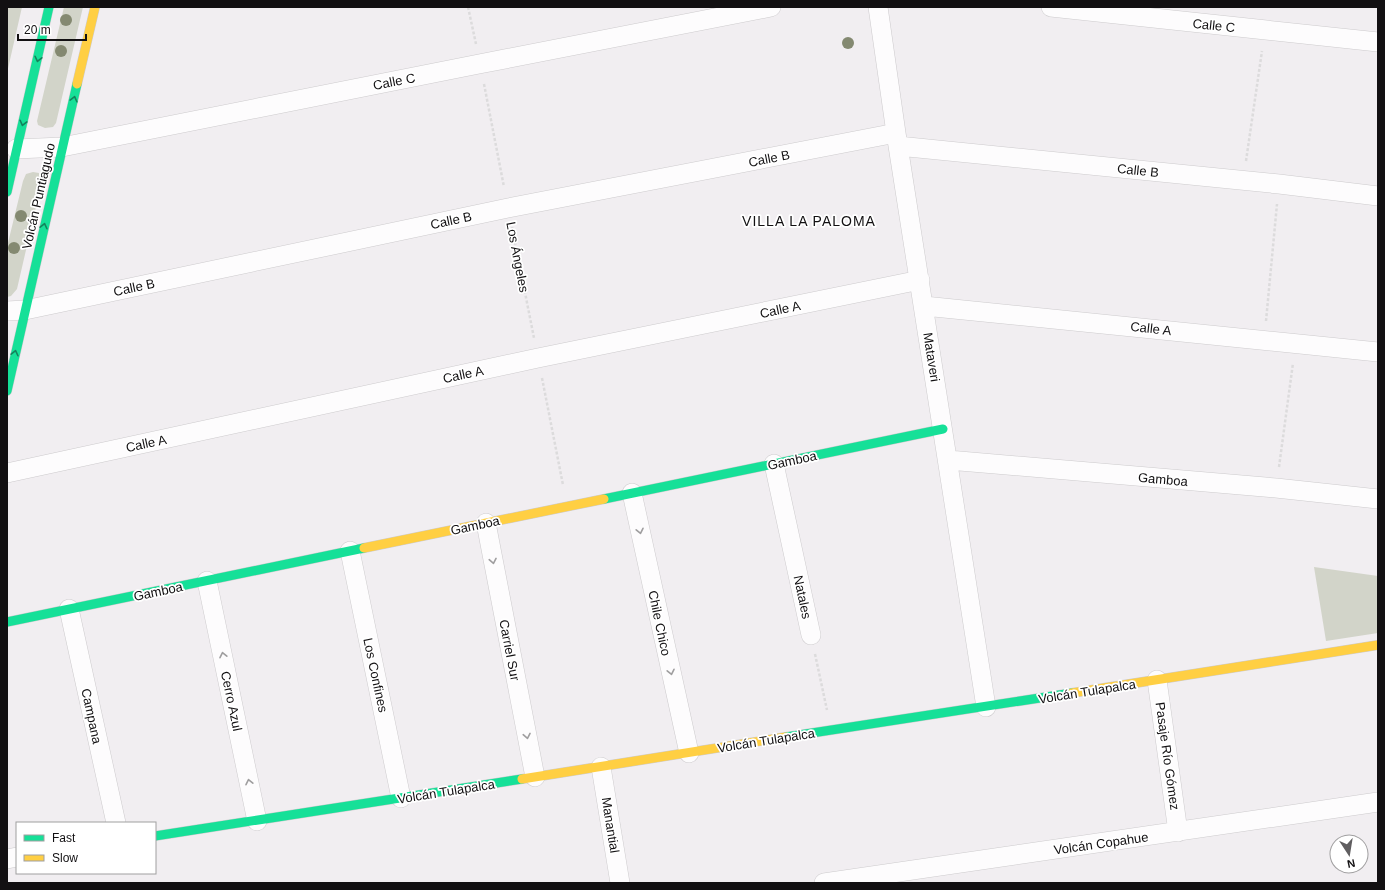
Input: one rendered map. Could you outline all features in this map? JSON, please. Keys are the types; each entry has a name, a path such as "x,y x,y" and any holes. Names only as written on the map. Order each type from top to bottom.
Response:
{"street":[{"path":"7,192 49,7"},
{"name":"Volcán Puntiagudo","path":"7,391 16,311 62,147 95,7"},
{"name":"Calle C","path":"16,149 62,147 771,7"},
{"name":"Mataveri","path":"878,7 897,139 986,707"},
{"name":"Calle C","path":"1051,7 1378,42"},
{"name":"Calle B","path":"16,311 508,208 897,139 1378,196"},
{"name":"Calle A","path":"7,473 538,358 920,280"},
{"name":"Calle A","path":"924,306 1264,339 1378,352"},
{"name":"Gamboa","path":"7,622 943,429"},
{"name":"Gamboa","path":"948,460 1276,488 1378,499"},
{"name":"Natales","path":"774,464 811,635"},
{"name":"Chile Chico","path":"632,493 689,753"},
{"name":"Carriel Sur","path":"486,523 535,777"},
{"name":"Los Confines","path":"350,551 401,798"},
{"name":"Cerro Azul","path":"207,581 257,821"},
{"name":"Campana","path":"69,609 116,822"},
{"name":"Volcán Tulapalca","path":"156,836 1378,645"},
{"name":"Pasaje Río Gómez","path":"1157,680 1178,832"},
{"name":"Manantial","path":"601,767 620,883"},
{"name":"Volcán Copahue","path":"824,883 1378,802"}],"path":[{"name":"Los Ángeles","path":"468,7 568,506"},
{"path":"1243,180 1265,31"},
{"path":"1264,339 1279,184"},
{"path":"1276,488 1295,343"},
{"name":"Natales","path":"811,635 831,730"}],"shaded area":[{"path":"7,7 22,7 7,73"},
{"path":"64,7 83,7 56,123 53,127 45,128 38,125 37,121"},
{"path":"33,172 39,173 41,177 41,185 17,289 11,296 7,297 7,247 23,181 26,174"},
{"path":"1314,567 1378,576 1378,633 1326,641"}],"traffic: fast":[{"path":"7,192 49,7"},
{"path":"7,391 77,84"},
{"path":"604,499 943,429"},
{"path":"7,622 364,548"},
{"path":"786,737 1072,693"},
{"path":"156,836 522,779"}],"traffic: slow":[{"path":"77,84 95,7"},
{"path":"364,548 604,499"},
{"path":"1072,693 1378,645"},
{"path":"522,779 786,737"}],"district":[{"name":"VILLA LA PALOMA","path":"809,221"}]}
